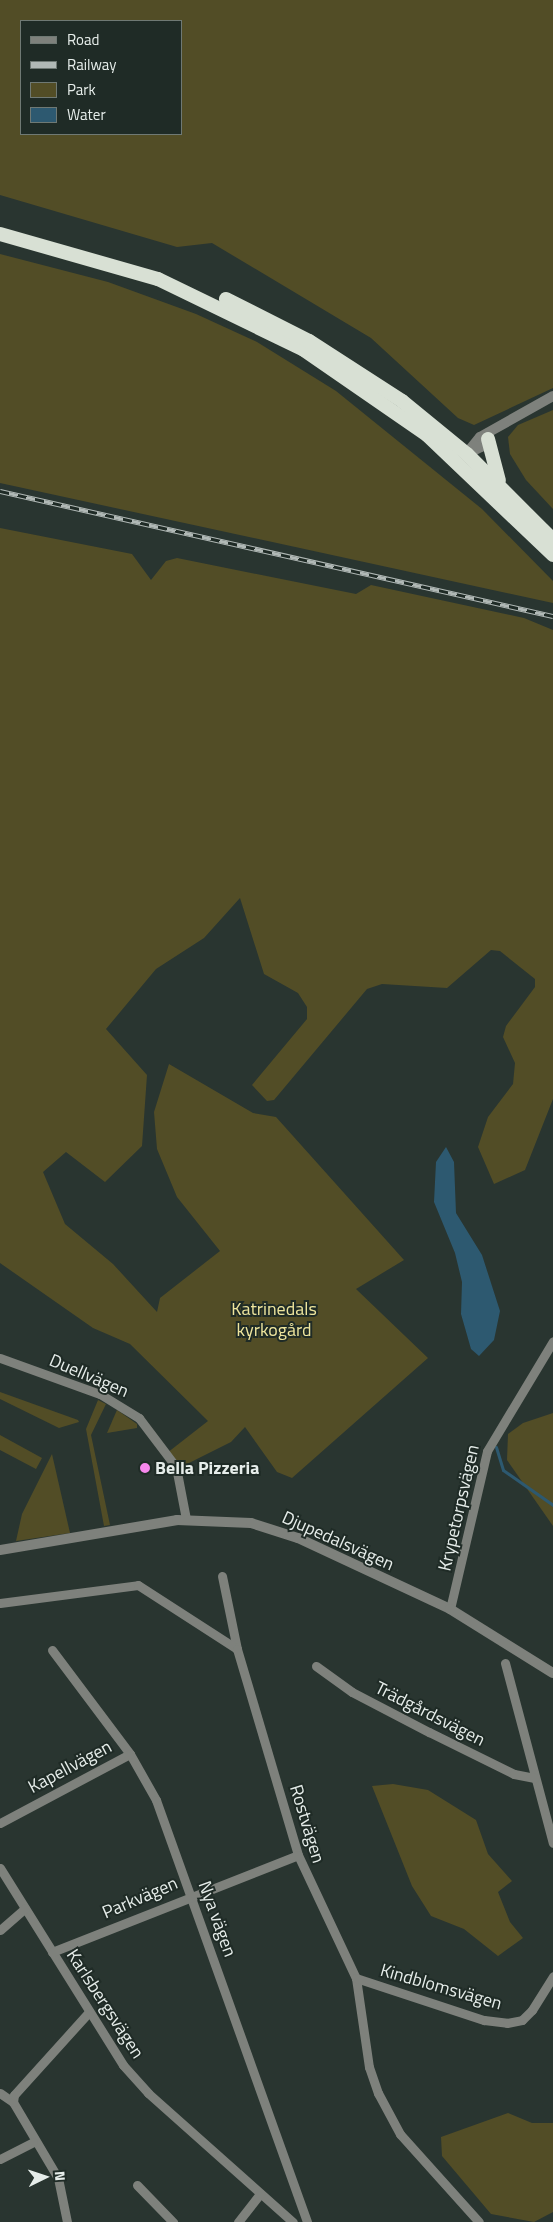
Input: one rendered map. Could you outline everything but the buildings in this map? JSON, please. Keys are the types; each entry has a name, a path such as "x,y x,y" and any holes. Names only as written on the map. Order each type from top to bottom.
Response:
{"highway":[{"path":"0,225 119,256 261,315 361,372 463,459 553,554"},
{"path":"0,234 56,246 158,279 258,325 355,382 463,459 501,487 553,540"},
{"path":"489,436 489,458 501,487"}],"street":[{"path":"463,459 474,441 489,436 553,396"},
{"name":"Krypetorpsvägen","path":"450,1609 486,1451 553,1341"},
{"name":"Duellvägen","path":"0,1358 100,1394 139,1418 176,1467 186,1519"},
{"name":"Djupedalsvägen","path":"0,1550 186,1519 230,1520 276,1530 450,1609 553,1673"},
{"name":"Rostvägen","path":"222,1576 237,1649 298,1855 356,1978 369,2067 383,2104 410,2146 479,2222"},
{"path":"0,1603 138,1585 237,1649"},
{"name":"Nya vägen","path":"52,1650 130,1754 156,1800 192,1894 307,2222"},
{"path":"505,1663 553,1843"},
{"name":"Trädgårdsvägen","path":"316,1666 352,1692 428,1732 514,1774 535,1778"},
{"name":"Kapellvägen","path":"0,1824 130,1754"},
{"name":"Parkvägen","path":"52,1952 192,1894 298,1855"},
{"name":"Karlsbergsvägen","path":"0,1868 88,2013 148,2093 293,2222"},
{"path":"0,1930 25,1908"},
{"name":"Kindblomsvägen","path":"356,1978 475,2018 507,2023 522,2020 532,2010 553,1976"},
{"path":"13,2102 14,2095 88,2013"},
{"path":"0,2093 13,2102 33,2142 58,2178 67,2222"},
{"path":"0,2159 33,2142"},
{"path":"137,2185 173,2222"},
{"path":"238,2222 260,2194"}],"green space":[{"path":"0,0 553,0 553,388 474,425 458,418 371,338 212,243 177,247 0,195"},
{"path":"0,254 108,282 196,314 257,342 336,391 482,509 553,581 553,603 0,483"},
{"path":"553,410 553,509 526,480 510,454 508,437 518,425"},
{"name":"Katrinedals kyrkogård","path":"0,528 132,554 151,580 166,561 177,558 356,594 371,585 524,618 553,630 553,1099 525,1170 494,1184 478,1147 488,1117 513,1084 515,1063 503,1037 506,1026 535,987 535,979 500,951 491,950 447,988 382,984 367,989 274,1100 267,1101 252,1085 307,1019 307,1007 298,993 264,974 240,898 204,938 156,969 106,1029 147,1075 142,1146 105,1182 66,1152 43,1172 65,1224 113,1264 157,1312 160,1298 220,1251 177,1197 157,1149 154,1112 169,1064 253,1113 276,1117 404,1260 356,1289 428,1358 292,1478 277,1472 245,1427 231,1442 181,1467 167,1453 208,1421 130,1344 93,1328 0,1263"},
{"path":"0,1392 78,1420 79,1422 59,1428 0,1399"},
{"path":"98,1400 106,1404 91,1435 110,1525 104,1526 86,1429"},
{"path":"117,1410 137,1424 137,1428 107,1433"},
{"path":"553,1413 553,1526 507,1460 508,1434 523,1423"},
{"path":"0,1435 42,1458 36,1469 0,1450"},
{"path":"52,1454 70,1533 16,1541 22,1514"},
{"path":"393,1784 428,1790 476,1820 488,1854 512,1881 498,1892 510,1922 523,1938 498,1956 464,1929 431,1916 412,1886 372,1786"},
{"path":"508,2113 532,2123 553,2123 553,2212 534,2222 491,2214 442,2156 441,2137"}],"water":[{"path":"446,1147 454,1162 456,1213 482,1255 500,1311 494,1340 479,1356 471,1349 461,1314 462,1282 455,1253 434,1202 436,1162"}],"waterway":[{"path":"496,1447 503,1470 553,1505"}],"railway":[{"path":"0,491 553,616"}],"place":[{"name":"Bella Pizzeria","path":"145,1468"}]}
